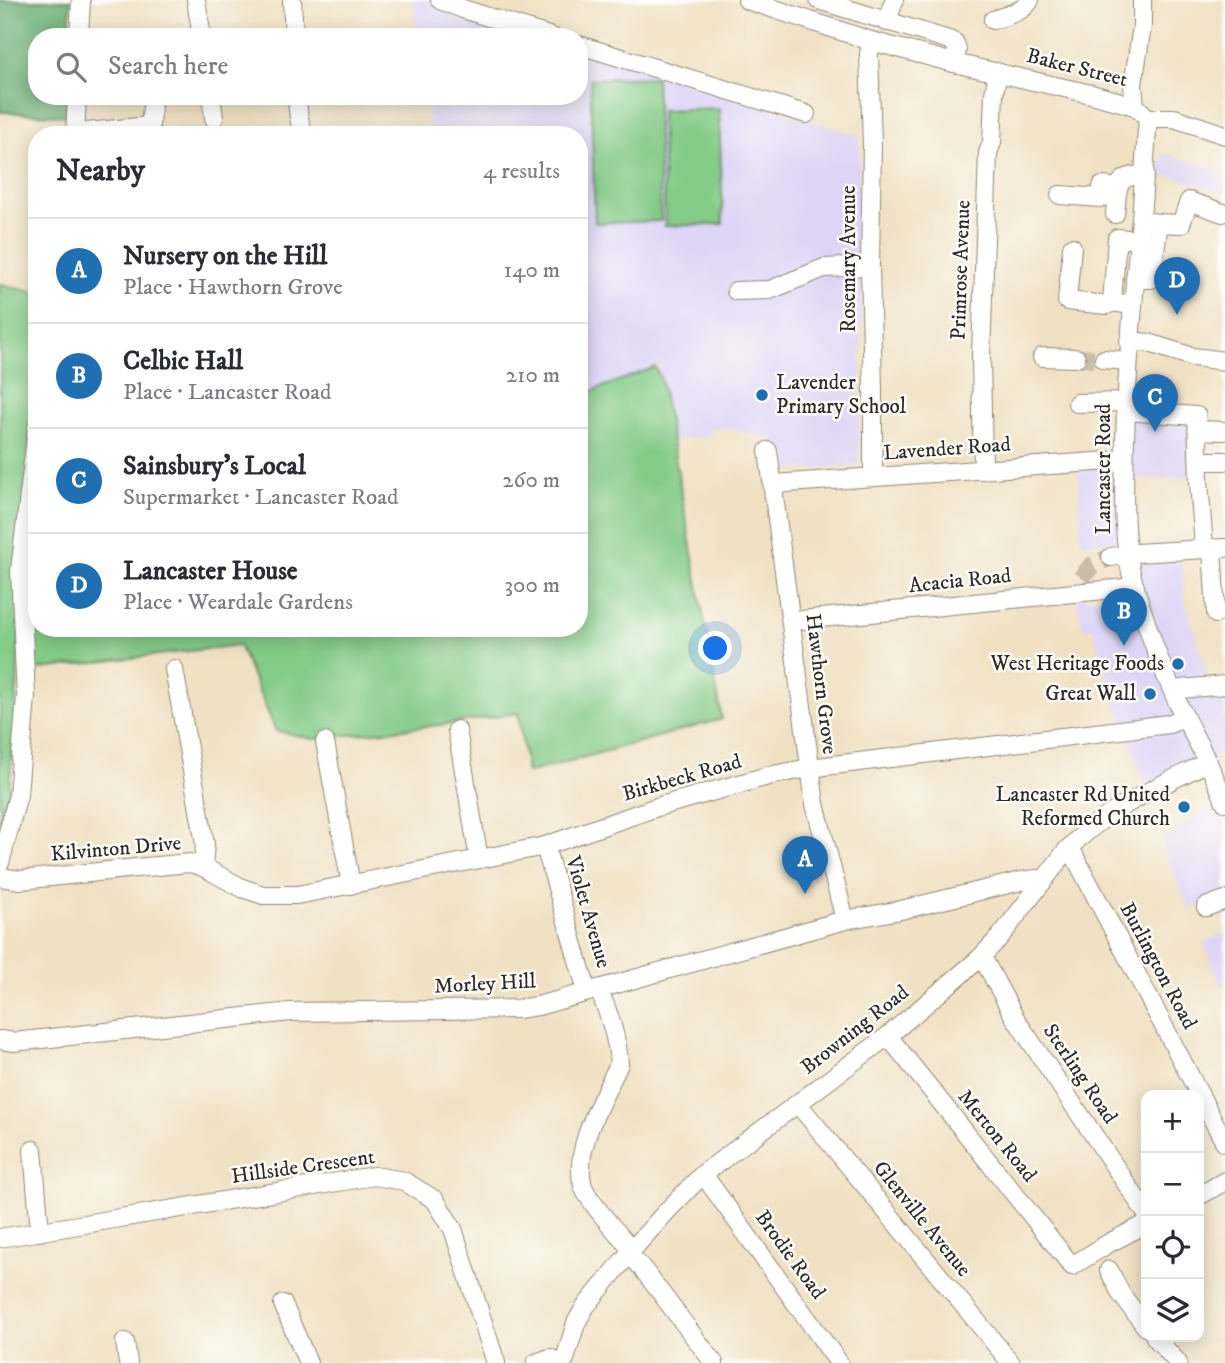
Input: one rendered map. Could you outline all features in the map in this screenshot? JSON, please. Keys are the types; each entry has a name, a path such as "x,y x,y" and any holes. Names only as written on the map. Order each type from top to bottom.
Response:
{"street":[{"path":"79,28 81,0"},
{"path":"196,0 201,28"},
{"path":"292,0 293,28"},
{"path":"440,0 523,28"},
{"name":"Baker Street","path":"747,0 871,41 1091,94 1142,112 1174,118 1225,135"},
{"path":"818,0 955,43 957,50 954,63"},
{"path":"887,22 894,0"},
{"path":"993,20 1022,9 1030,0"},
{"name":"Lancaster Road","path":"1142,0 1142,26 1133,85 1142,112 1145,175 1129,341 1124,460 1125,507 1120,555 1135,587 1173,691 1225,802"},
{"name":"Rosemary Avenue","path":"871,41 873,477"},
{"path":"588,48 806,114"},
{"name":"Primrose Avenue","path":"983,470 981,356 988,153 992,142 994,94 998,72"},
{"path":"75,126 77,105"},
{"path":"212,105 214,118"},
{"path":"298,105 301,126"},
{"path":"152,107 154,126"},
{"path":"1115,214 1118,188 1122,179 1131,175 1145,175"},
{"path":"1060,195 1101,198 1102,186 1118,188"},
{"path":"1141,220 1181,224 1189,201 1223,213"},
{"path":"1135,279 1151,279 1159,223"},
{"path":"1112,302 1117,238 1139,240"},
{"path":"1072,247 1068,301 1132,305"},
{"path":"736,291 769,290 824,268 870,266"},
{"path":"1129,341 1149,343 1193,357 1225,361"},
{"path":"1042,357 1076,358"},
{"path":"1104,359 1128,360"},
{"path":"1077,402 1197,416 1199,461 1214,548 1216,614"},
{"path":"1198,430 1225,430"},
{"name":"Hawthorn Grove","path":"768,451 809,768 815,804 845,920"},
{"name":"Lavender Road","path":"773,484 1124,460"},
{"path":"1199,461 1225,461"},
{"path":"0,863 18,795 26,696 20,570 28,503"},
{"path":"1120,555 1214,548"},
{"name":"Acacia Road","path":"791,621 1083,585 1135,587"},
{"name":"Kilvinton Drive","path":"0,877 21,880 190,863 203,867 205,844 174,669"},
{"path":"1173,691 1225,685"},
{"name":"Birkbeck Road","path":"203,867 242,888 263,895 297,895 545,846 657,807 768,776 809,768 1169,724 1185,717"},
{"path":"457,730 479,859"},
{"path":"326,742 351,885"},
{"name":"Browning Road","path":"553,1362 585,1307 630,1252 703,1174 888,1036 980,958 1000,937 1079,836 1110,814 1208,762"},
{"name":"Violet Avenue","path":"545,846 592,990 604,1002 619,1054 619,1064 583,1147 580,1165 583,1186 590,1200 714,1363"},
{"name":"Burlington Road","path":"1067,850 1074,855 1225,1143"},
{"name":"Morley Hill","path":"0,1040 14,1042 291,1012 517,1009 538,1006 845,920 1021,881 1043,881"},
{"path":"1206,907 1225,900"},
{"name":"Sterling Road","path":"980,958 986,964 1015,1018 1141,1206"},
{"name":"Merton Road","path":"888,1036 1072,1266 1141,1227"},
{"name":"Glenville Avenue","path":"797,1104 1011,1363"},
{"path":"33,1150 40,1231"},
{"name":"Brodie Road","path":"703,1174 839,1363"},
{"name":"Hillside Crescent","path":"0,1238 374,1176 404,1181 435,1200 453,1229 496,1363"},
{"path":"1204,1193 1225,1181"},
{"path":"1109,1270 1121,1294 1141,1320"},
{"path":"283,1304 308,1363"},
{"path":"125,1342 128,1363"},
{"path":"1159,1342 1178,1363"}],"shaded area":[{"path":"413,0 427,0 515,28 417,28"},
{"path":"588,51 859,136 862,295 859,465 780,470 775,442 765,436 724,428 708,429 709,436 671,440 658,363 655,367 588,393 588,126 430,126 427,105 588,105"},
{"path":"1164,153 1225,173 1225,193 1158,172"},
{"path":"1129,415 1192,420 1194,477 1131,480"},
{"path":"1120,449 1124,542 1081,542 1078,452"},
{"path":"1181,559 1185,599 1211,692 1225,694 1225,752 1203,760 1149,792 1108,681 1093,628 1084,630 1076,599 1143,594 1136,561"},
{"path":"1225,784 1225,895 1189,909 1161,841 1220,800"},
{"path":"1225,933 1225,984 1221,986 1204,942"}],"green space":[{"path":"0,0 71,0 69,28 28,28 28,105 67,105 66,116 0,112"},
{"path":"656,77 661,221 595,223 590,79"},
{"path":"719,108 723,224 665,226 661,110"},
{"path":"0,284 28,291 28,481 9,791 0,824"},
{"path":"655,367 661,380 722,719 527,773 518,713 448,724 313,739 276,731 239,645 34,670 30,637 588,637 588,393"},
{"path":"28,568 28,615 23,569"}],"tunnel":[{"path":"1076,358 1104,359"},
{"path":"1082,578 1091,566 1111,557"}],"place":[{"name":"Lancaster House","path":"1177,315"},
{"name":"Lavender Primary School","path":"762,395"},
{"name":"Sainsbury's Local","path":"1155,432"},
{"name":"Celbic Hall","path":"1124,646"},
{"name":"West Heritage Foods","path":"1178,664"},
{"name":"Great Wall","path":"1150,694"},
{"name":"Lancaster Rd United Reformed Church","path":"1184,807"},
{"name":"Nursery on the Hill","path":"805,894"}]}
